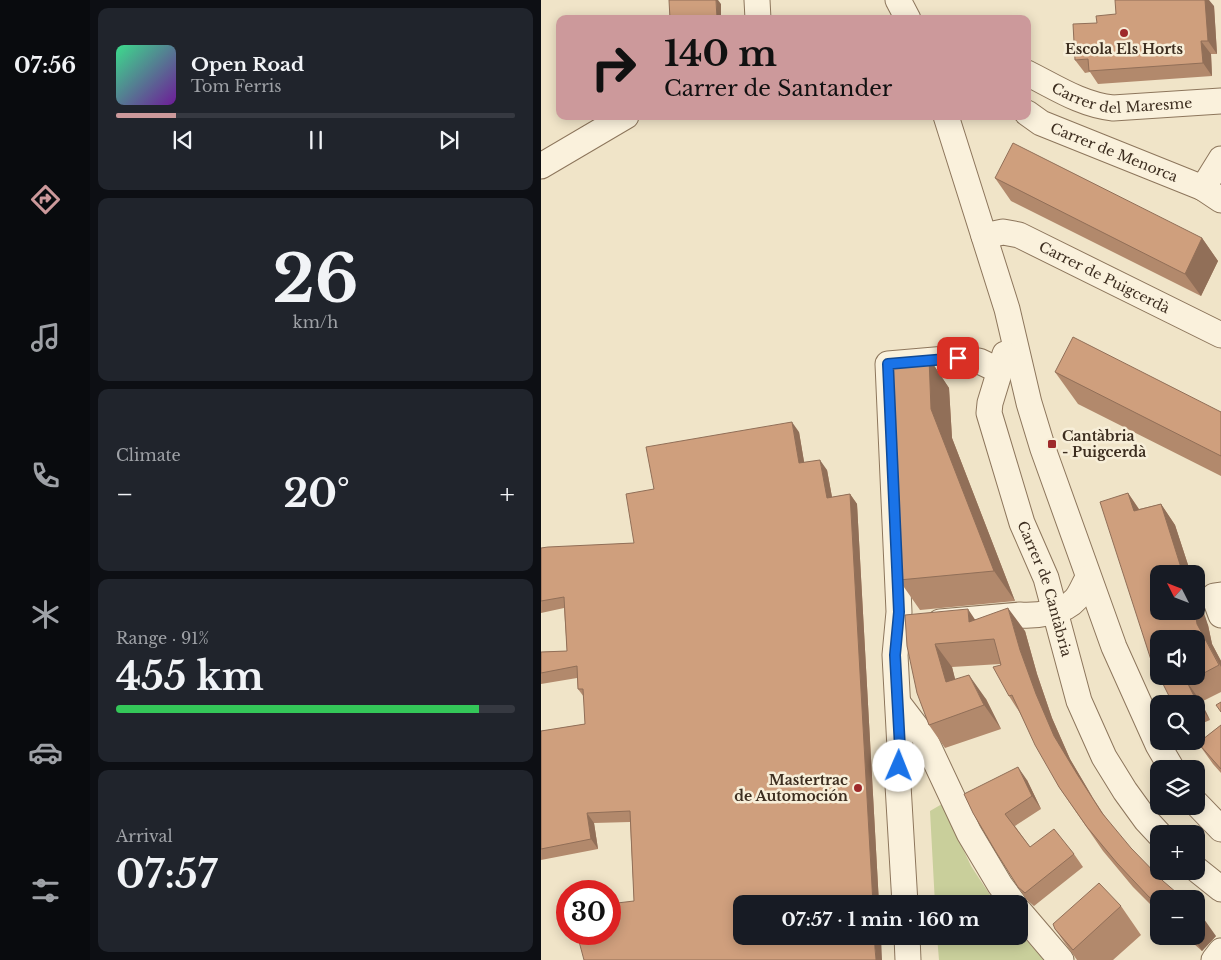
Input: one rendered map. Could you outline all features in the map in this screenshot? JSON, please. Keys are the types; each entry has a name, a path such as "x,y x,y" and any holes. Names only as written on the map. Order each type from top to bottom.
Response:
{"street":[{"path":"757,0 758,15"},
{"path":"898,0 906,15"},
{"name":"Carrer del Maresme","path":"1031,75 1100,107 1113,108 1221,101"},
{"name":"Carrer de Menorca","path":"1031,116 1041,123 1212,194 1221,159"},
{"path":"541,166 620,120"},
{"path":"948,120 1012,327 1029,403 1088,578 1114,647 1158,745 1167,760"},
{"name":"Carrer de Puigcerdà","path":"985,236 1003,232 1019,235 1221,335"},
{"name":"Carrer de Cantàbria","path":"1012,327 990,403 989,413 992,427 1022,523 1046,578 1079,701 1095,738 1125,791 1151,825"},
{"path":"904,895 898,785 900,748 895,655 898,626 898,592 888,364 963,358 979,361 1000,371"},
{"path":"898,626 1030,615 1055,610 1067,606 1076,599 1088,578"},
{"path":"1221,595 1214,596 1221,616"},
{"path":"898,703 924,737 969,834 1007,895"},
{"path":"1205,813 1221,830"},
{"path":"1205,876 1221,888"},
{"path":"1028,921 1061,960"},
{"path":"907,945 908,960"},
{"path":"1215,960 1221,951"}],"green space":[{"path":"942,804 971,866 990,895 935,895 930,811"},
{"path":"1028,942 1044,960 939,960 938,945 1028,945"}],"building":[{"path":"669,0 716,0 717,15 670,15"},
{"path":"1115,0 1205,0 1208,41 1201,41 1203,63 1089,71 1088,59 1075,60 1073,24 1097,23 1096,16 1116,14"},
{"path":"1013,143 1202,238 1185,274 995,178"},
{"path":"1073,337 1221,412 1221,456 1055,372"},
{"path":"929,358 931,409 994,571 899,580 887,360"},
{"path":"792,422 799,463 820,460 827,498 850,494 872,895 733,895 733,945 875,945 876,960 584,960 580,945 621,945 621,903 634,901 630,811 587,813 591,839 541,849 541,731 585,724 583,689 578,689 577,666 541,673 541,652 567,651 564,597 541,601 541,548 634,543 626,494 654,489 646,447"},
{"path":"1128,493 1134,511 1161,504 1180,565 1150,565 1150,620 1196,620 1200,630 1150,630 1150,657 1100,502"},
{"path":"1008,608 1020,650 1054,736 1102,813 1150,868 1150,880 1162,880 1174,890 1150,890 1149,897 1087,827 1059,787 1035,745 1012,695 1009,696 993,667 1001,665 994,639 935,644 946,682 969,675 984,705 929,725 917,693 907,646 905,615 968,609 969,622"},
{"path":"1205,639 1219,665 1205,672"},
{"path":"1164,685 1188,685 1194,695 1168,695"},
{"path":"1221,702 1221,712 1216,705"},
{"path":"1221,725 1221,769 1204,750 1205,738"},
{"path":"1018,767 1032,796 1005,814 1030,847 1054,829 1074,854 1025,893 1018,887 996,852 964,794"},
{"path":"1099,883 1121,906 1073,950 1053,924"}],"place":[{"name":"Escola Els Horts","path":"1124,33"},
{"name":"Cantàbria - Puigcerdà","path":"1052,444"},
{"name":"Mastertrac de Automoción","path":"858,788"}],"route":[{"path":"899,766 900,748 895,655 899,612 888,364 958,358"}]}
